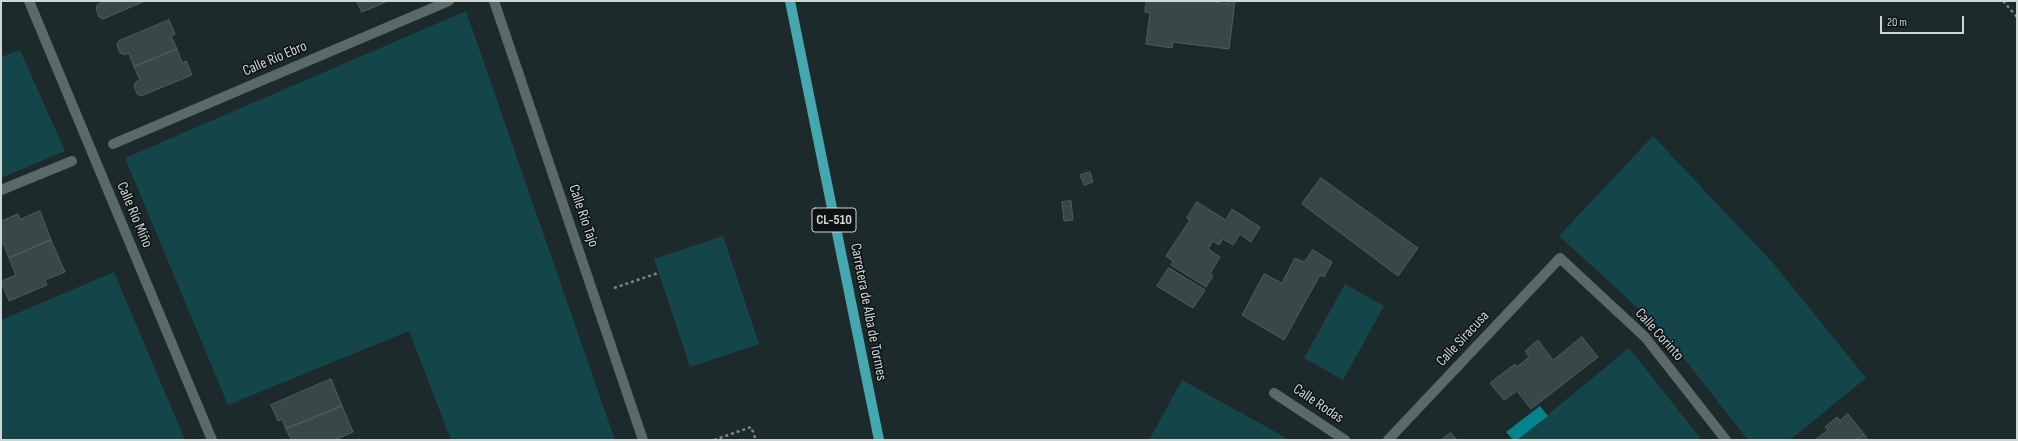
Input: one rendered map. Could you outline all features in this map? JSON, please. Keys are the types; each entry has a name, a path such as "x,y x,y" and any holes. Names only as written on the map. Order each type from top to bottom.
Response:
{"main road":[{"name":"Carretera de Alba de Tormes","path":"790,1 879,440"}],"street":[{"name":"Calle Río Miño","path":"29,1 212,440"},
{"name":"Calle Río Ebro","path":"113,144 449,1"},
{"name":"Calle Río Tajo","path":"494,1 643,440"},
{"path":"1,190 72,161"},
{"name":"Calle Siracusa","path":"1388,440 1560,258"},
{"name":"Calle Corinto","path":"1560,258 1645,337 1726,440"},
{"name":"Calle Rodas","path":"1274,393 1345,440"}],"path":[{"path":"2003,1 2017,17"},
{"path":"614,288 658,273"},
{"path":"714,440 751,427 756,440"}],"shaded area":[{"path":"466,11 615,440 451,440 409,331 228,405 125,158"},
{"path":"20,50 65,151 1,178 1,57"},
{"path":"1653,136 1773,263 1866,378 1790,440 1748,440 1660,328 1559,236"},
{"path":"723,236 759,344 690,367 654,259"},
{"path":"114,272 185,440 2,440 1,320"},
{"path":"1345,284 1384,306 1343,380 1304,358"},
{"path":"1629,348 1702,440 1517,440"},
{"path":"1182,380 1290,440 1149,440"}],"water":[{"path":"1540,406 1548,416 1517,440 1513,440 1506,432"}],"building":[{"path":"101,1 145,1 103,19 99,17 96,9 98,4 102,3"},
{"path":"357,1 388,1 362,12"},
{"path":"1147,1 1209,1 1227,4 1227,1 1235,1 1229,49 1173,42 1172,48 1146,44 1150,13 1145,12"},
{"path":"169,20 175,34 171,36 177,49 134,67 129,53 125,55 120,53 117,45 119,41"},
{"path":"177,49 182,63 186,61 192,75 141,96 137,94 134,86 136,82 140,80 134,67"},
{"path":"1090,172 1093,182 1084,185 1080,175"},
{"path":"1321,178 1418,248 1398,276 1302,204"},
{"path":"1071,201 1073,220 1064,221 1062,202"},
{"path":"1197,202 1226,220 1232,209 1260,227 1251,242 1240,234 1233,245 1223,239 1219,245 1213,241 1208,249 1220,257 1210,274 1213,276 1206,287 1171,265 1173,261 1166,256 1190,220 1187,218"},
{"path":"40,211 51,240 9,258 3,243 1,244 1,221 18,214 20,219"},
{"path":"51,240 65,272 45,280 47,285 9,301 1,281 16,275 9,258"},
{"path":"1313,250 1332,262 1324,277 1320,275 1284,340 1242,315 1264,274 1282,283 1295,258 1304,262"},
{"path":"1169,268 1205,290 1193,308 1157,286"},
{"path":"1582,337 1598,357 1531,409 1517,391 1504,400 1490,383 1515,364 1517,367 1529,357 1525,351 1538,340 1553,360"},
{"path":"331,379 342,406 286,429 282,419 278,421 271,405"},
{"path":"342,406 353,432 335,440 289,440 291,439 286,429"},
{"path":"1848,414 1864,434 1856,440 1815,440 1828,430 1825,427 1837,417 1840,420"},
{"path":"1451,433 1457,440 1441,440"},
{"path":"1864,434 1868,440 1856,440"}]}
